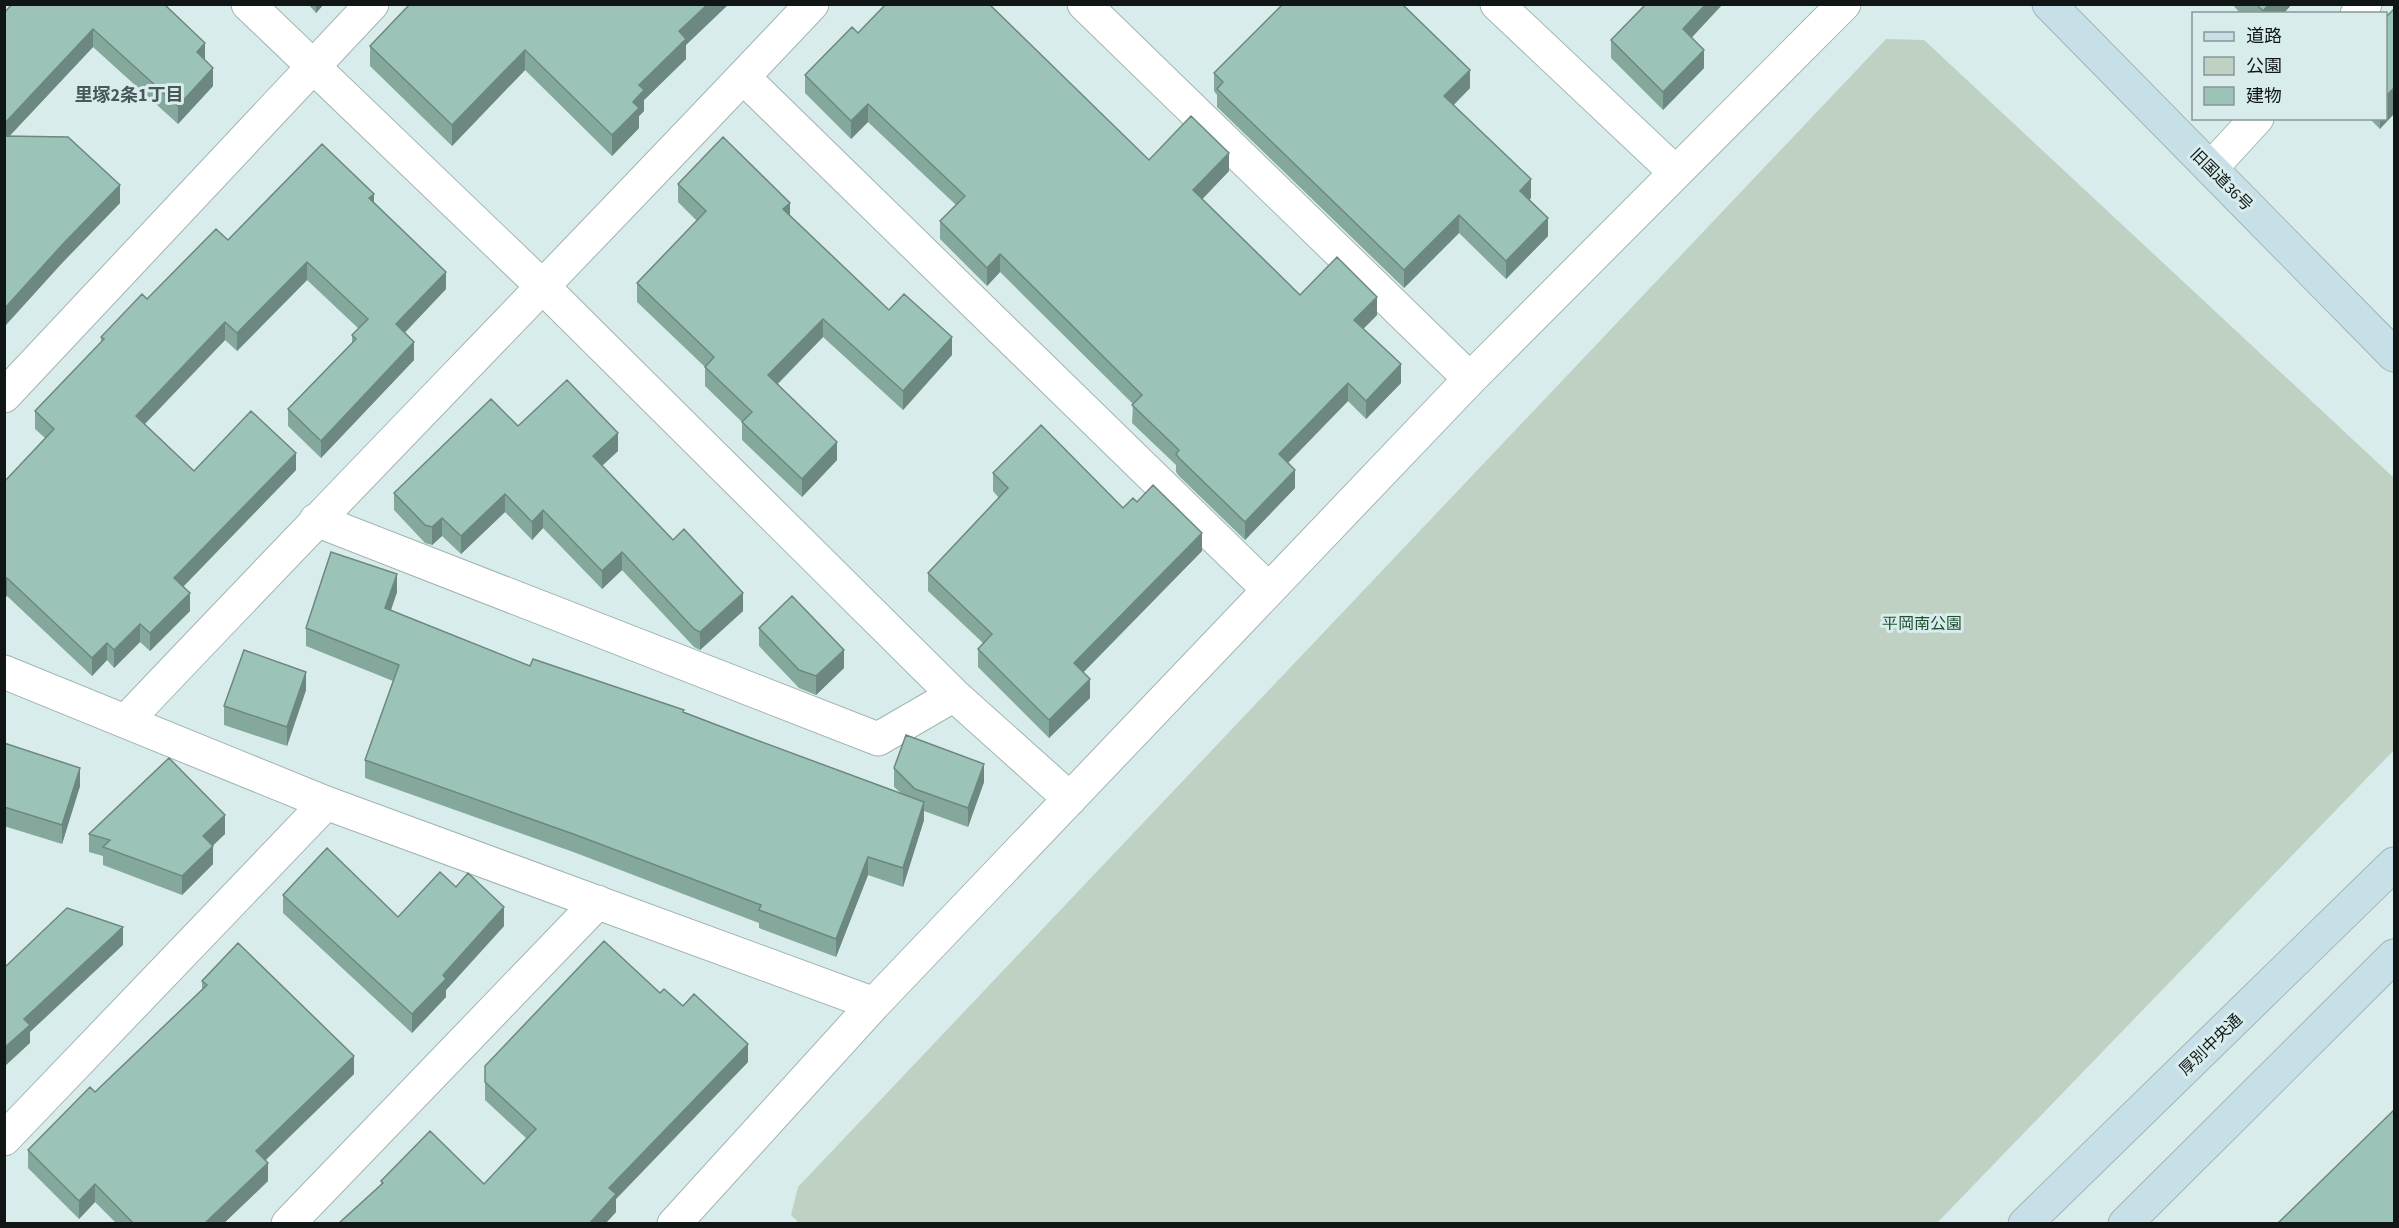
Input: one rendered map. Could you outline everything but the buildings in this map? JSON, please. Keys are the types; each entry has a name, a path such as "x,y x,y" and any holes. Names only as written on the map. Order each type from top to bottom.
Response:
{"main road":[{"name":"旧国道36号","path":"2049,4 2394,355"},
{"name":"厚別中央通","path":"2025,1224 2394,864"},
{"path":"2125,1224 2394,956"}],"street":[{"path":"248,4 544,288 954,695 1070,800"},
{"path":"4,396 372,4"},
{"path":"126,721 316,520 544,288 812,4"},
{"path":"1084,4 1470,379"},
{"path":"1497,4 1676,172"},
{"path":"690,1218 874,1004 1268,589 1470,379 1844,4"},
{"path":"743,77 1268,589"},
{"path":"2211,168 2255,120"},
{"path":"316,520 878,739 954,695"},
{"path":"4,672 326,803 874,1004"},
{"path":"4,1139 326,803"},
{"path":"288,1224 598,902"}],"green space":[{"name":"平岡南公園","path":"1886,39 1924,40 2394,478 2394,750 1937,1223 799,1223 791,1215 798,1187"}],"district":[{"name":"里塚2条1丁目","path":"129,95"}]}
